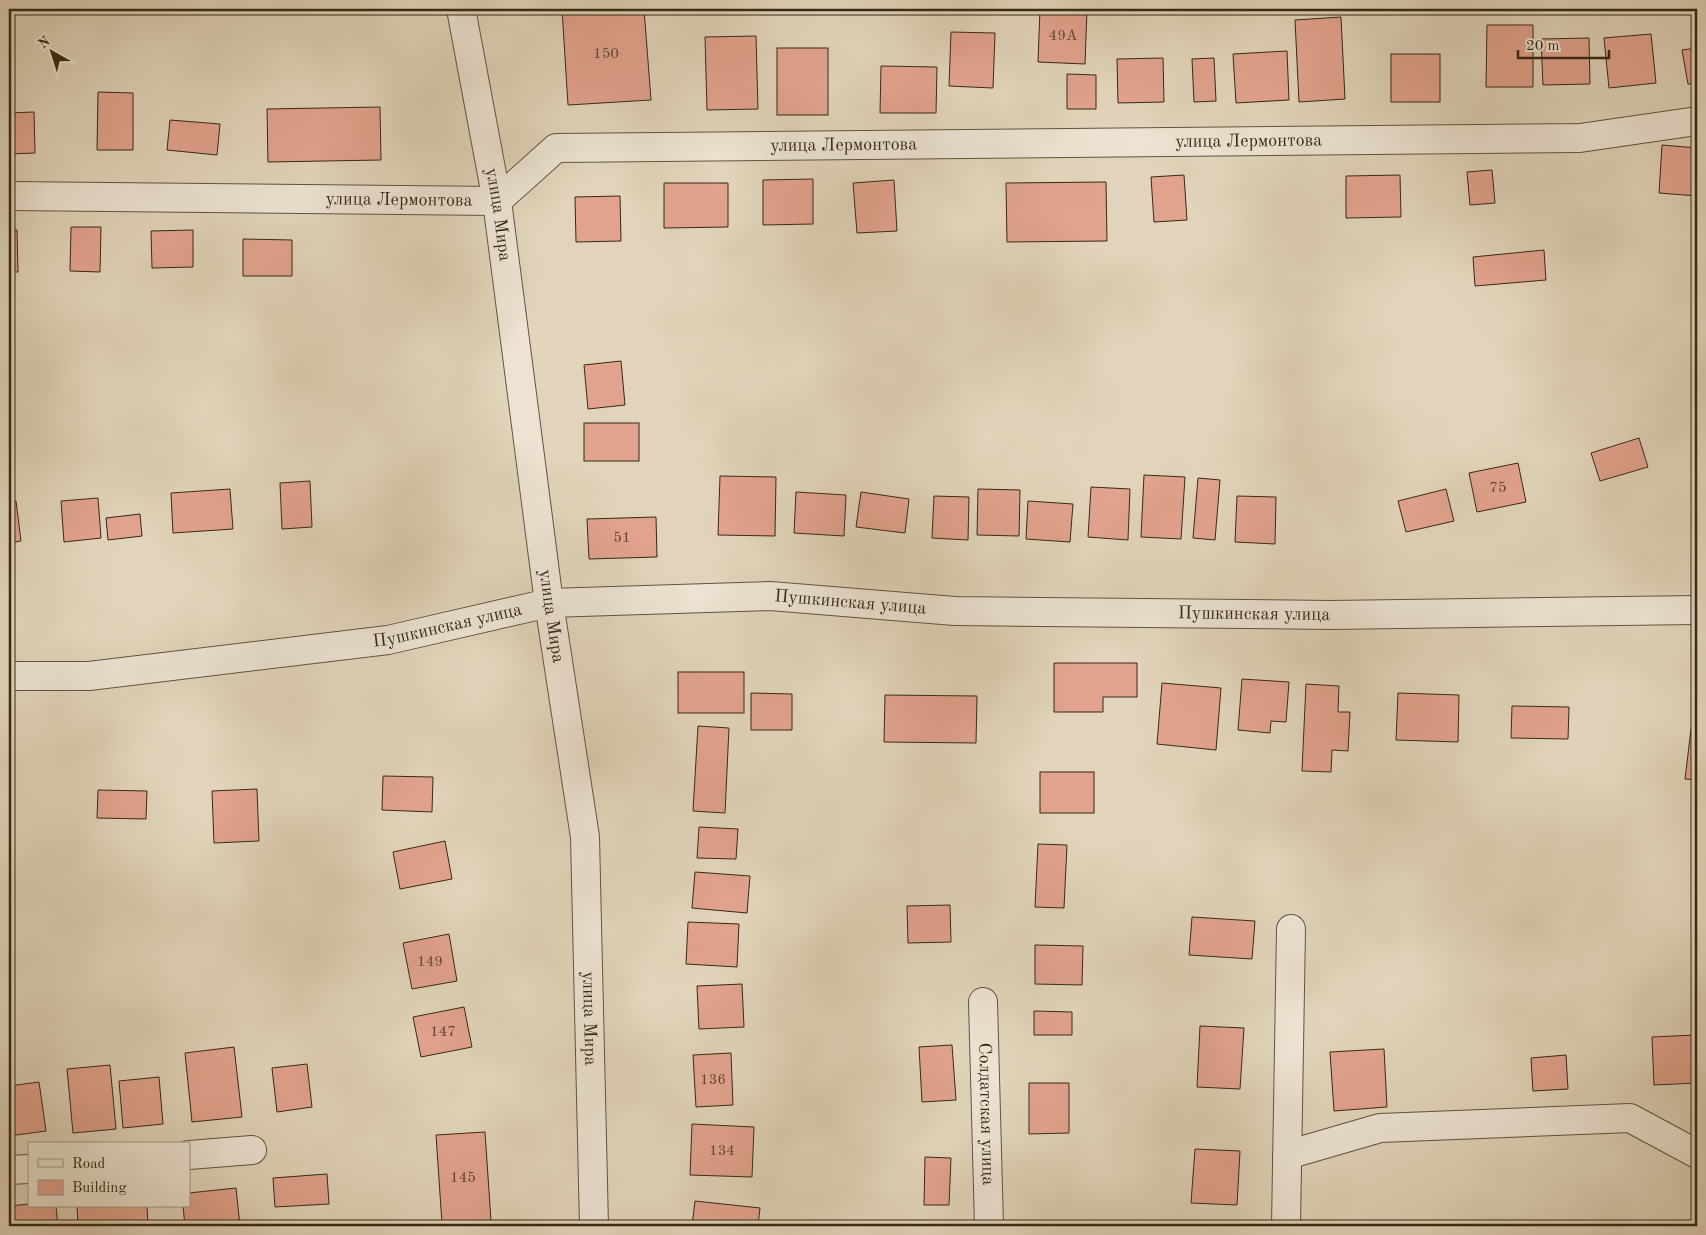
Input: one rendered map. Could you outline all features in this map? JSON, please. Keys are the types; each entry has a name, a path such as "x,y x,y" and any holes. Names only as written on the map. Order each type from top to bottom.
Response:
{"street":[{"name":"улица Мира","path":"461,9 497,201 549,603 585,837 594,1226"},
{"name":"улица Лермонтова","path":"9,196 497,201 556,148 1580,138 1697,121"},
{"name":"Пушкинская улица","path":"9,676 90,676 388,640 549,603 770,596 955,610 1331,615 1697,610"},
{"path":"1286,1226 1291,929"},
{"name":"Солдатская улица","path":"983,1002 989,1226"},
{"path":"1287,1155 1380,1128 1630,1118 1697,1154"},
{"path":"190,1156 252,1150"},
{"path":"9,1170 28,1168"}],"building":[{"path":"562,9 644,9 651,100 568,105"},
{"path":"1040,9 1087,10 1085,64 1038,62"},
{"path":"1341,17 1345,99 1299,102 1295,20"},
{"path":"1487,25 1533,25 1533,87 1486,87"},
{"path":"951,32 995,33 993,88 949,86"},
{"path":"1651,34 1656,83 1609,88 1604,38"},
{"path":"756,36 758,109 707,110 705,37"},
{"path":"1589,38 1590,84 1543,85 1541,39"},
{"path":"777,48 828,48 828,115 777,115"},
{"path":"1697,48 1697,83 1688,84 1682,50"},
{"path":"1287,51 1289,100 1236,103 1233,54"},
{"path":"1391,54 1440,54 1440,102 1391,102"},
{"path":"1163,58 1164,102 1118,103 1117,59"},
{"path":"1214,58 1216,101 1194,102 1192,59"},
{"path":"881,66 937,67 936,113 880,113"},
{"path":"1067,74 1096,75 1096,109 1067,109"},
{"path":"98,92 133,93 133,150 97,150"},
{"path":"380,107 381,160 268,162 267,109"},
{"path":"34,112 35,153 9,154 9,113"},
{"path":"170,120 220,124 217,155 167,150"},
{"path":"1662,145 1697,148 1697,196 1659,193"},
{"path":"1492,170 1495,203 1470,205 1467,172"},
{"path":"1184,175 1187,220 1154,222 1151,177"},
{"path":"1400,175 1401,217 1346,218 1346,176"},
{"path":"813,179 813,224 763,225 763,180"},
{"path":"894,180 897,231 857,233 853,183"},
{"path":"1106,182 1107,241 1007,242 1006,183"},
{"path":"664,183 728,183 728,227 664,228"},
{"path":"620,196 621,241 576,242 575,197"},
{"path":"71,227 101,227 100,272 70,271"},
{"path":"9,230 17,230 18,272 9,272"},
{"path":"193,230 193,267 152,268 151,231"},
{"path":"243,239 292,240 292,276 243,276"},
{"path":"1544,250 1546,280 1475,286 1473,257"},
{"path":"621,361 625,405 588,409 584,365"},
{"path":"584,423 639,423 639,461 584,461"},
{"path":"1639,438 1648,467 1600,481 1591,453"},
{"path":"1518,463 1526,502 1477,512 1469,473"},
{"path":"1144,475 1185,477 1181,539 1141,537"},
{"path":"720,476 776,477 775,536 718,535"},
{"path":"1198,478 1220,480 1215,540 1193,538"},
{"path":"310,481 312,527 282,529 280,483"},
{"path":"1091,487 1130,489 1128,540 1088,537"},
{"path":"230,489 233,529 173,533 171,493"},
{"path":"978,489 1020,490 1019,536 977,535"},
{"path":"1446,489 1454,521 1406,532 1398,501"},
{"path":"796,492 846,495 844,536 794,533"},
{"path":"861,492 909,499 905,533 856,527"},
{"path":"934,496 969,497 968,540 932,538"},
{"path":"1237,496 1276,497 1275,544 1235,542"},
{"path":"98,498 101,538 64,542 61,501"},
{"path":"16,501 21,541 9,543 9,502"},
{"path":"1028,501 1073,504 1070,542 1026,539"},
{"path":"140,514 142,536 108,540 106,518"},
{"path":"656,517 657,557 589,559 587,519"},
{"path":"1054,663 1137,663 1137,697 1103,697 1103,712 1054,712"},
{"path":"678,672 744,672 744,713 678,713"},
{"path":"1242,679 1289,682 1286,722 1271,721 1270,733 1238,730"},
{"path":"1162,683 1221,688 1216,750 1157,744"},
{"path":"1306,684 1339,686 1338,712 1350,712 1348,751 1332,750 1331,772 1302,771"},
{"path":"751,693 792,694 792,730 751,730"},
{"path":"1398,693 1459,695 1458,742 1396,740"},
{"path":"885,695 977,696 976,743 884,742"},
{"path":"1512,706 1569,707 1568,739 1511,738"},
{"path":"1692,721 1697,722 1697,780 1685,779"},
{"path":"698,726 729,728 725,813 693,811"},
{"path":"1040,772 1094,772 1094,813 1040,813"},
{"path":"383,776 433,777 432,812 382,810"},
{"path":"257,789 259,841 214,843 212,791"},
{"path":"98,790 147,791 146,819 97,818"},
{"path":"699,827 738,829 736,859 697,858"},
{"path":"445,841 452,879 400,889 393,852"},
{"path":"1038,844 1067,845 1064,908 1035,907"},
{"path":"695,872 750,876 747,913 692,908"},
{"path":"950,905 951,942 908,943 907,906"},
{"path":"1192,917 1255,921 1252,959 1189,955"},
{"path":"688,922 739,924 737,967 686,964"},
{"path":"449,934 457,981 412,989 403,943"},
{"path":"1035,945 1083,946 1082,985 1035,984"},
{"path":"742,984 744,1027 699,1029 697,986"},
{"path":"464,1007 472,1047 421,1057 413,1017"},
{"path":"1034,1011 1072,1012 1072,1035 1034,1035"},
{"path":"1200,1026 1244,1028 1240,1089 1197,1087"},
{"path":"1696,1035 1697,1083 1654,1085 1652,1037"},
{"path":"952,1045 956,1100 922,1102 919,1047"},
{"path":"234,1047 242,1117 192,1122 185,1053"},
{"path":"1384,1049 1387,1107 1334,1111 1330,1052"},
{"path":"731,1053 733,1105 696,1107 693,1055"},
{"path":"1566,1055 1568,1089 1533,1091 1531,1058"},
{"path":"307,1064 312,1107 277,1112 272,1068"},
{"path":"110,1065 116,1129 73,1133 67,1069"},
{"path":"159,1077 163,1124 123,1128 119,1081"},
{"path":"39,1082 46,1131 9,1136 9,1086"},
{"path":"1029,1083 1069,1083 1069,1133 1029,1134"},
{"path":"692,1124 754,1127 752,1177 690,1175"},
{"path":"485,1132 491,1221 442,1224 436,1135"},
{"path":"1195,1149 1240,1151 1237,1205 1191,1203"},
{"path":"925,1157 951,1158 949,1205 924,1205"},
{"path":"327,1174 329,1204 275,1207 273,1178"},
{"path":"236,1188 240,1226 185,1226 183,1208 190,1208 190,1193"},
{"path":"695,1201 760,1208 758,1226 692,1226"},
{"path":"28,1204 28,1208 56,1208 58,1226 9,1226 9,1206"},
{"path":"77,1208 147,1208 148,1226 78,1226"}]}
